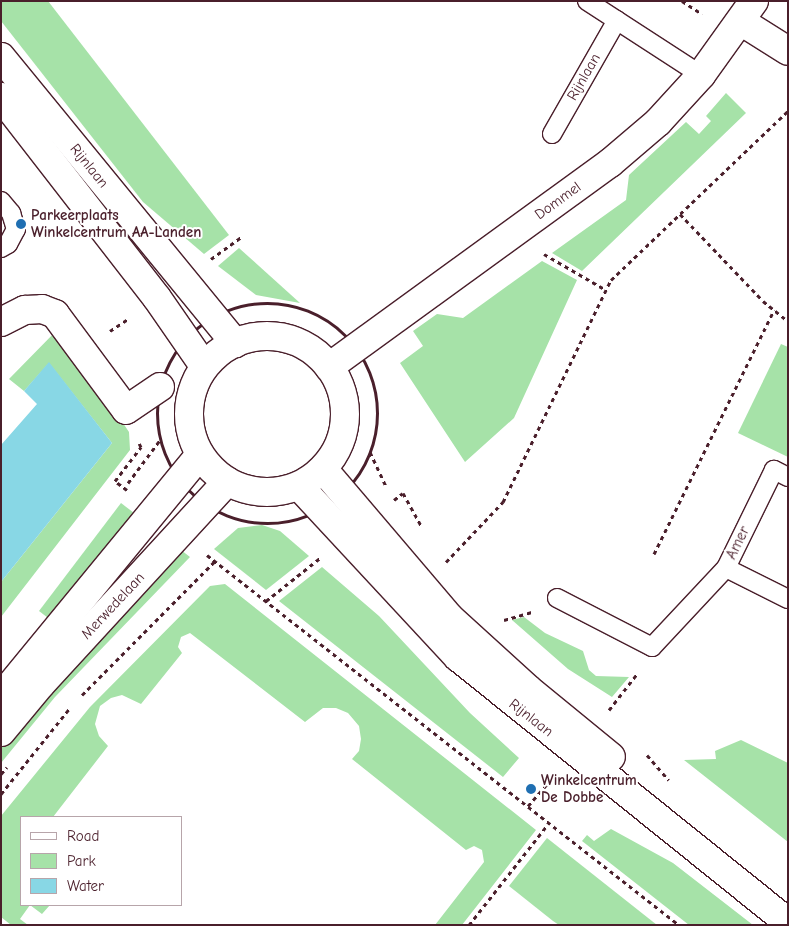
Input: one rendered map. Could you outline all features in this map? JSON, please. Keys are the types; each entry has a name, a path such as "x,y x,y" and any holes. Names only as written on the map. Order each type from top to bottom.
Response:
{"street":[{"path":"748,11 788,51"},
{"name":"Dommel","path":"330,367 523,226 658,122 701,75 748,11"},
{"name":"Rijnlaan","path":"1,57 235,342"},
{"name":"Rijnlaan","path":"1,97 186,339 204,366"},
{"path":"1,322 25,310 42,309 55,314 126,410 160,387"},
{"path":"251,337 286,338 303,344 330,367 344,401 345,419 342,438 323,469 299,486 262,493 227,482 200,455 189,426 190,394 204,366 235,342 251,337"},
{"name":"Merwedelaan","path":"1,697 178,478 200,455"},
{"name":"Rijnlaan","path":"323,469 427,591 465,632 528,689 788,898"},
{"name":"Merwedelaan","path":"1,732 40,684 227,482"},
{"name":"Rijnlaan","path":"299,486 458,657 788,922"}],"lane":[{"path":"587,1 701,75"},
{"name":"Rijnlaan","path":"552,134 617,20"},
{"path":"1,201 11,213 16,229 8,244 1,248"},
{"name":"Amer","path":"788,477 774,470 726,568 788,599"},
{"path":"557,598 652,647 726,568"}],"path":[{"path":"427,591 450,557 503,502 611,280 788,111"},
{"path":"680,214 774,310 788,321"},
{"path":"523,226 545,256 606,290"},
{"path":"246,305 284,305 323,318 355,348 374,387 375,431 366,460 342,493 321,509 284,522 265,523 233,518 206,505 178,478 160,439 157,404 160,387 174,353 186,339 214,317 246,305"},
{"path":"654,554 774,310"},
{"path":"126,410 140,447 115,481 152,510"},
{"path":"180,532 679,925"},
{"path":"1,794 74,703 215,561"},
{"path":"465,632 534,611 557,598"},
{"path":"469,925 549,823"}],"green space":[{"path":"1,1 48,1 229,235 204,254 143,202 1,21"},
{"path":"726,93 746,113 582,271 552,253 626,200 629,175 686,122 699,134 711,121 706,116"},
{"path":"239,248 300,303 256,295 218,266"},
{"path":"542,261 577,280 514,418 465,462 400,363 423,346 413,331 437,314 463,318"},
{"path":"59,328 129,432 130,450 1,617 1,582 112,443 49,363 24,391 9,379"},
{"path":"781,344 788,347 788,457 738,433"},
{"path":"121,503 134,513 52,621 39,611"},
{"path":"262,525 280,531 309,556 266,590 214,549 238,528"},
{"path":"181,550 190,557 55,697 1,763 1,743"},
{"path":"322,567 379,616 470,713 519,758 503,777 279,601"},
{"path":"225,584 536,830 462,925 435,925 484,862 482,850 474,846 466,850 352,759 359,751 361,739 359,726 348,713 336,708 323,708 305,722 190,633 181,637 178,647 182,653 141,704 122,695 111,698 100,706 95,724 99,736 108,746 54,816 20,816 20,906 29,906 20,919 28,925 11,925 1,917 1,816 90,707 210,586"},
{"path":"524,617 545,633 583,651 589,670 596,676 629,677 612,697 568,669 512,620"},
{"path":"741,740 788,763 788,842 684,760 716,759 715,751"},
{"path":"611,829 673,863 753,925 689,925 582,841 587,835 594,841"},
{"path":"547,838 657,925 559,925 553,921 509,886"},
{"path":"31,906 49,906 42,914"}],"water":[{"path":"49,362 112,443 1,582 1,445 37,404 24,391"}],"place":[{"name":"Parkeerplaats Winkelcentrum AA-Landen","path":"21,224"},
{"name":"Winkelcentrum De Dobbe","path":"531,789"}]}
